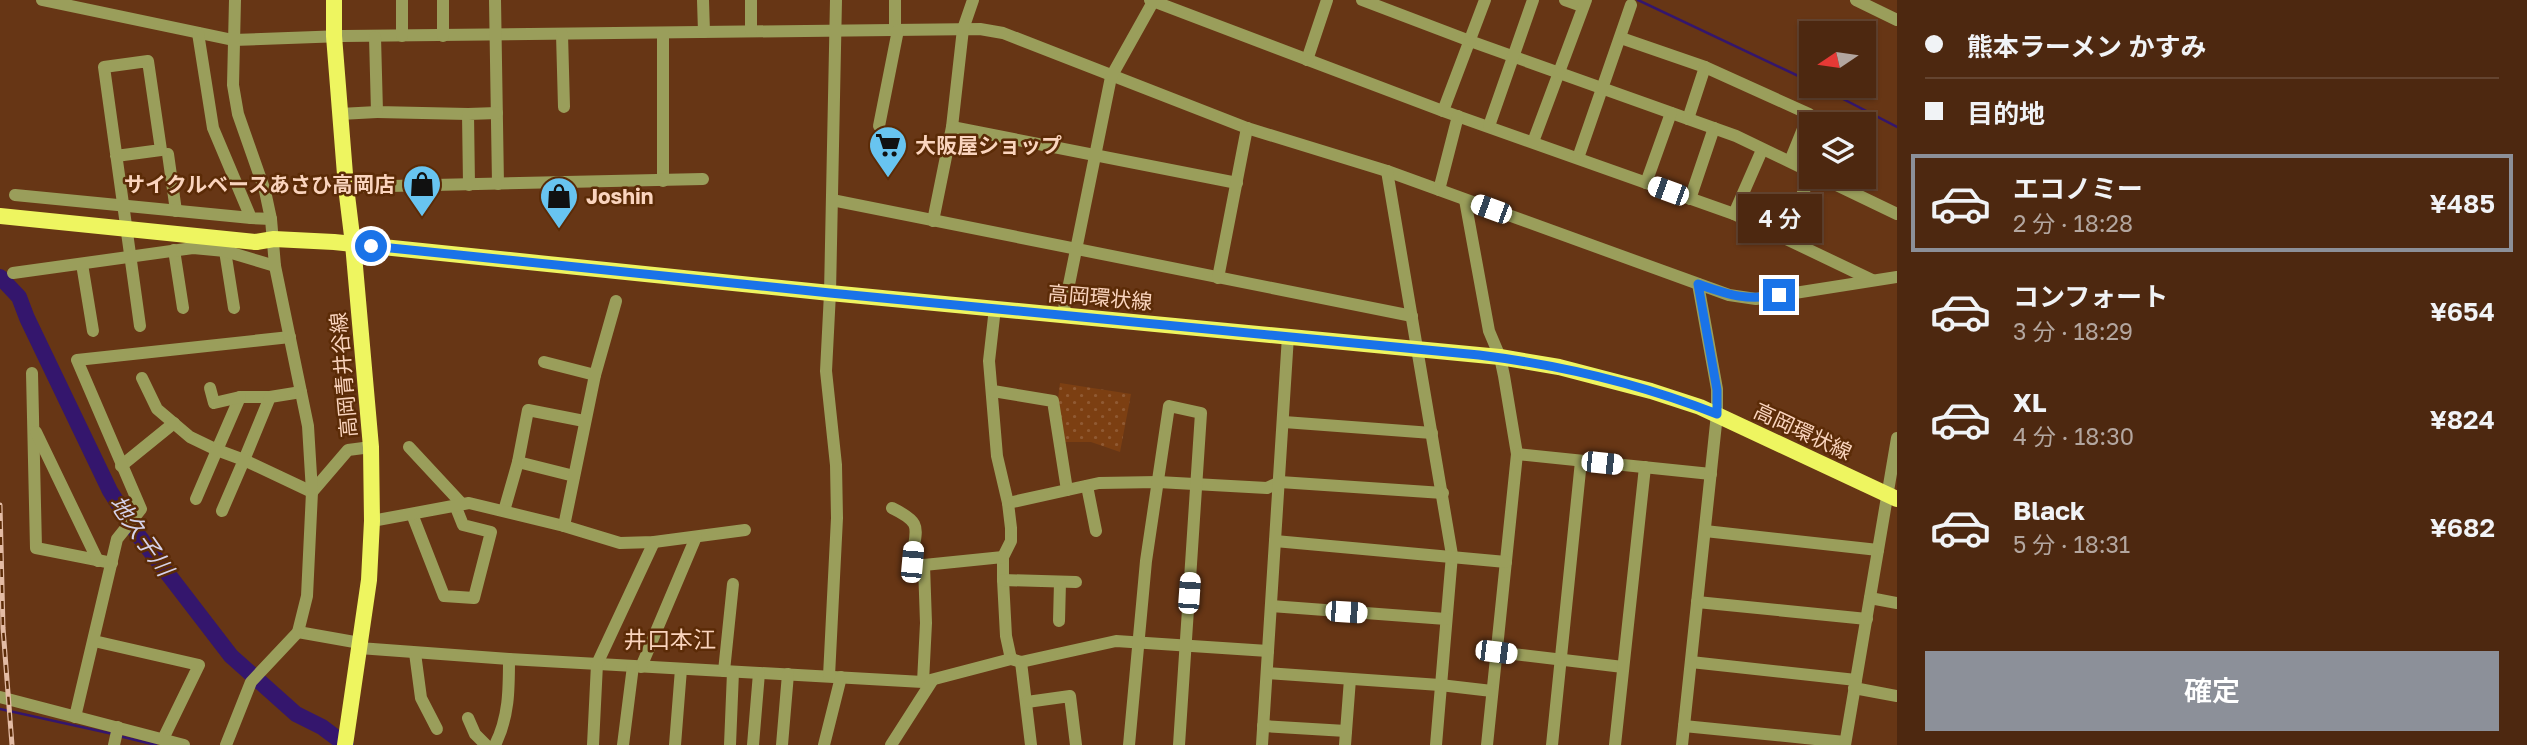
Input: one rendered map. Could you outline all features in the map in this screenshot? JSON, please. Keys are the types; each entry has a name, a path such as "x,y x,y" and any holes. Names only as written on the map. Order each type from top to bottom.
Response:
{"main road":[{"name":"高岡青井谷線","path":"334,0 334,37 346,187 371,447 372,521 369,580 346,739"},
{"name":"高岡環状線","path":"0,206 254,230 274,239 353,244 1500,357 1559,367 1638,387 1717,414 1892,496"},
{"name":"高岡環状線","path":"0,216 254,230"}],"street":[{"path":"41,0 233,40 836,30 963,29 1003,33 1247,128 1387,171 1729,295 1756,299 1897,277"},
{"path":"226,745 251,682 298,632 307,596 312,492 308,426 275,266 271,219 265,191 238,114 233,85 235,0"},
{"path":"402,0 402,36"},
{"path":"443,0 443,36"},
{"path":"495,0 498,184"},
{"path":"703,0 704,32"},
{"path":"751,0 751,32"},
{"path":"824,745 835,676 836,465 826,370 836,0"},
{"path":"878,127 897,30 895,0"},
{"path":"933,221 952,127 963,29 973,0"},
{"path":"1063,314 1111,77 1153,0 1443,111 1734,214 1872,279"},
{"path":"1307,60 1328,0"},
{"path":"1362,0 1736,136 1799,167"},
{"path":"1443,111 1485,0"},
{"path":"1489,126 1533,0"},
{"path":"1533,142 1584,3 1565,0"},
{"path":"1856,0 1897,20"},
{"path":"1578,158 1631,5"},
{"path":"198,33 213,128 254,230"},
{"path":"663,33 663,181"},
{"path":"562,34 564,107"},
{"path":"375,37 377,112"},
{"path":"1621,38 1704,67 1809,114 1790,161"},
{"path":"116,156 161,149 148,61 104,67 116,156 130,257 140,326"},
{"path":"1688,119 1704,67"},
{"path":"340,114 496,113"},
{"path":"1646,183 1671,113"},
{"path":"468,114 469,185"},
{"path":"1439,190 1458,116"},
{"path":"952,127 1237,183"},
{"path":"1218,278 1247,128"},
{"path":"1690,199 1714,128"},
{"path":"1734,214 1762,150"},
{"path":"168,154 176,211"},
{"path":"1387,171 1452,555 1436,745"},
{"path":"346,187 703,180"},
{"path":"1783,236 1804,189"},
{"path":"1845,189 1897,214"},
{"path":"15,195 176,211 254,230 271,219"},
{"path":"832,200 1412,316"},
{"path":"1465,200 1489,331 1500,357 1517,454 1487,745"},
{"path":"13,273 193,248 225,251 275,266"},
{"path":"174,250 183,307"},
{"path":"225,251 234,308"},
{"path":"82,264 93,331"},
{"path":"1682,745 1717,414 1717,390 1698,284"},
{"path":"564,526 584,421 616,301"},
{"path":"995,308 989,361 997,456 1008,503 1011,541 1003,557 1006,636 1016,660 1027,702 1031,745"},
{"path":"75,717 117,540 141,509 77,360 290,337"},
{"path":"1262,745 1288,337"},
{"path":"544,362 595,375"},
{"path":"32,373 36,548 112,563"},
{"path":"142,377 156,409 190,437 312,492"},
{"path":"210,388 214,402 301,392"},
{"path":"993,391 1053,401 1067,490"},
{"path":"196,499 240,397"},
{"path":"222,511 270,397"},
{"path":"1129,745 1146,561 1169,406 1201,413 1179,745"},
{"path":"503,511 518,462 528,410 584,421"},
{"path":"1284,422 1432,433"},
{"path":"121,466 174,423"},
{"path":"33,426 98,561"},
{"path":"1684,726 1845,743 1878,550 1892,496 1897,438"},
{"path":"312,492 348,450 371,447"},
{"path":"409,447 459,504 463,525 491,532 474,598 444,596 412,514"},
{"path":"1517,454 1711,474"},
{"path":"1552,745 1581,461"},
{"path":"518,462 574,476"},
{"path":"1615,745 1645,467"},
{"path":"1008,503 1099,483 1158,482 1267,488 1280,482 1443,493"},
{"path":"1087,486 1096,531"},
{"path":"372,521 469,503 620,543 654,542 745,530"},
{"path":"892,508 912,517 916,523 912,562 924,565 1003,557"},
{"path":"1704,531 1878,550"},
{"path":"623,745 637,667 696,537"},
{"path":"1275,541 1506,562"},
{"path":"593,745 597,664 654,542"},
{"path":"891,745 927,682 924,565"},
{"path":"1003,580 1076,582"},
{"path":"1059,621 1060,582"},
{"path":"730,745 728,671 733,584"},
{"path":"1870,598 1897,603"},
{"path":"1697,602 1867,619"},
{"path":"1271,606 1446,619"},
{"path":"298,632 415,653 927,682 1016,660 1116,641 1268,651"},
{"path":"94,641 199,665 163,738"},
{"path":"1496,652 1623,667"},
{"path":"415,653 421,698 437,729"},
{"path":"495,745 502,732 509,702 509,659"},
{"path":"1691,662 1855,684 1897,696"},
{"path":"675,745 681,669"},
{"path":"753,745 760,673"},
{"path":"1267,673 1492,691"},
{"path":"782,745 788,674"},
{"path":"1345,745 1350,679"},
{"path":"1027,702 1070,696 1076,745"},
{"path":"0,697 75,717 117,735 163,738 184,745"},
{"path":"468,718 475,734 486,745"},
{"path":"1263,726 1346,731"}],"shaded area":[{"path":"1060,383 1131,394 1120,452 1091,442 1063,442 1058,399"}],"waterway":[{"path":"1638,0 1799,76"},
{"path":"1841,98 1897,127"},
{"name":"地久子川","path":"0,277 19,297 110,491 138,535 231,656 296,714 322,727 346,745"},
{"path":"0,709 113,734"},
{"path":"119,736 156,745"}],"railway":[{"path":"0,505 3,628 12,745"}],"place":[{"name":"大阪屋ショップ","path":"888,179"},
{"name":"サイクルベースあさひ高岡店","path":"422,218"},
{"name":"Joshin","path":"559,230"}],"district":[{"name":"井口本江","path":"670,639"}],"route":[{"path":"371,246 1479,355 1559,367 1651,391 1717,414 1717,390 1698,284 1729,295 1756,299 1779,295"}]}
